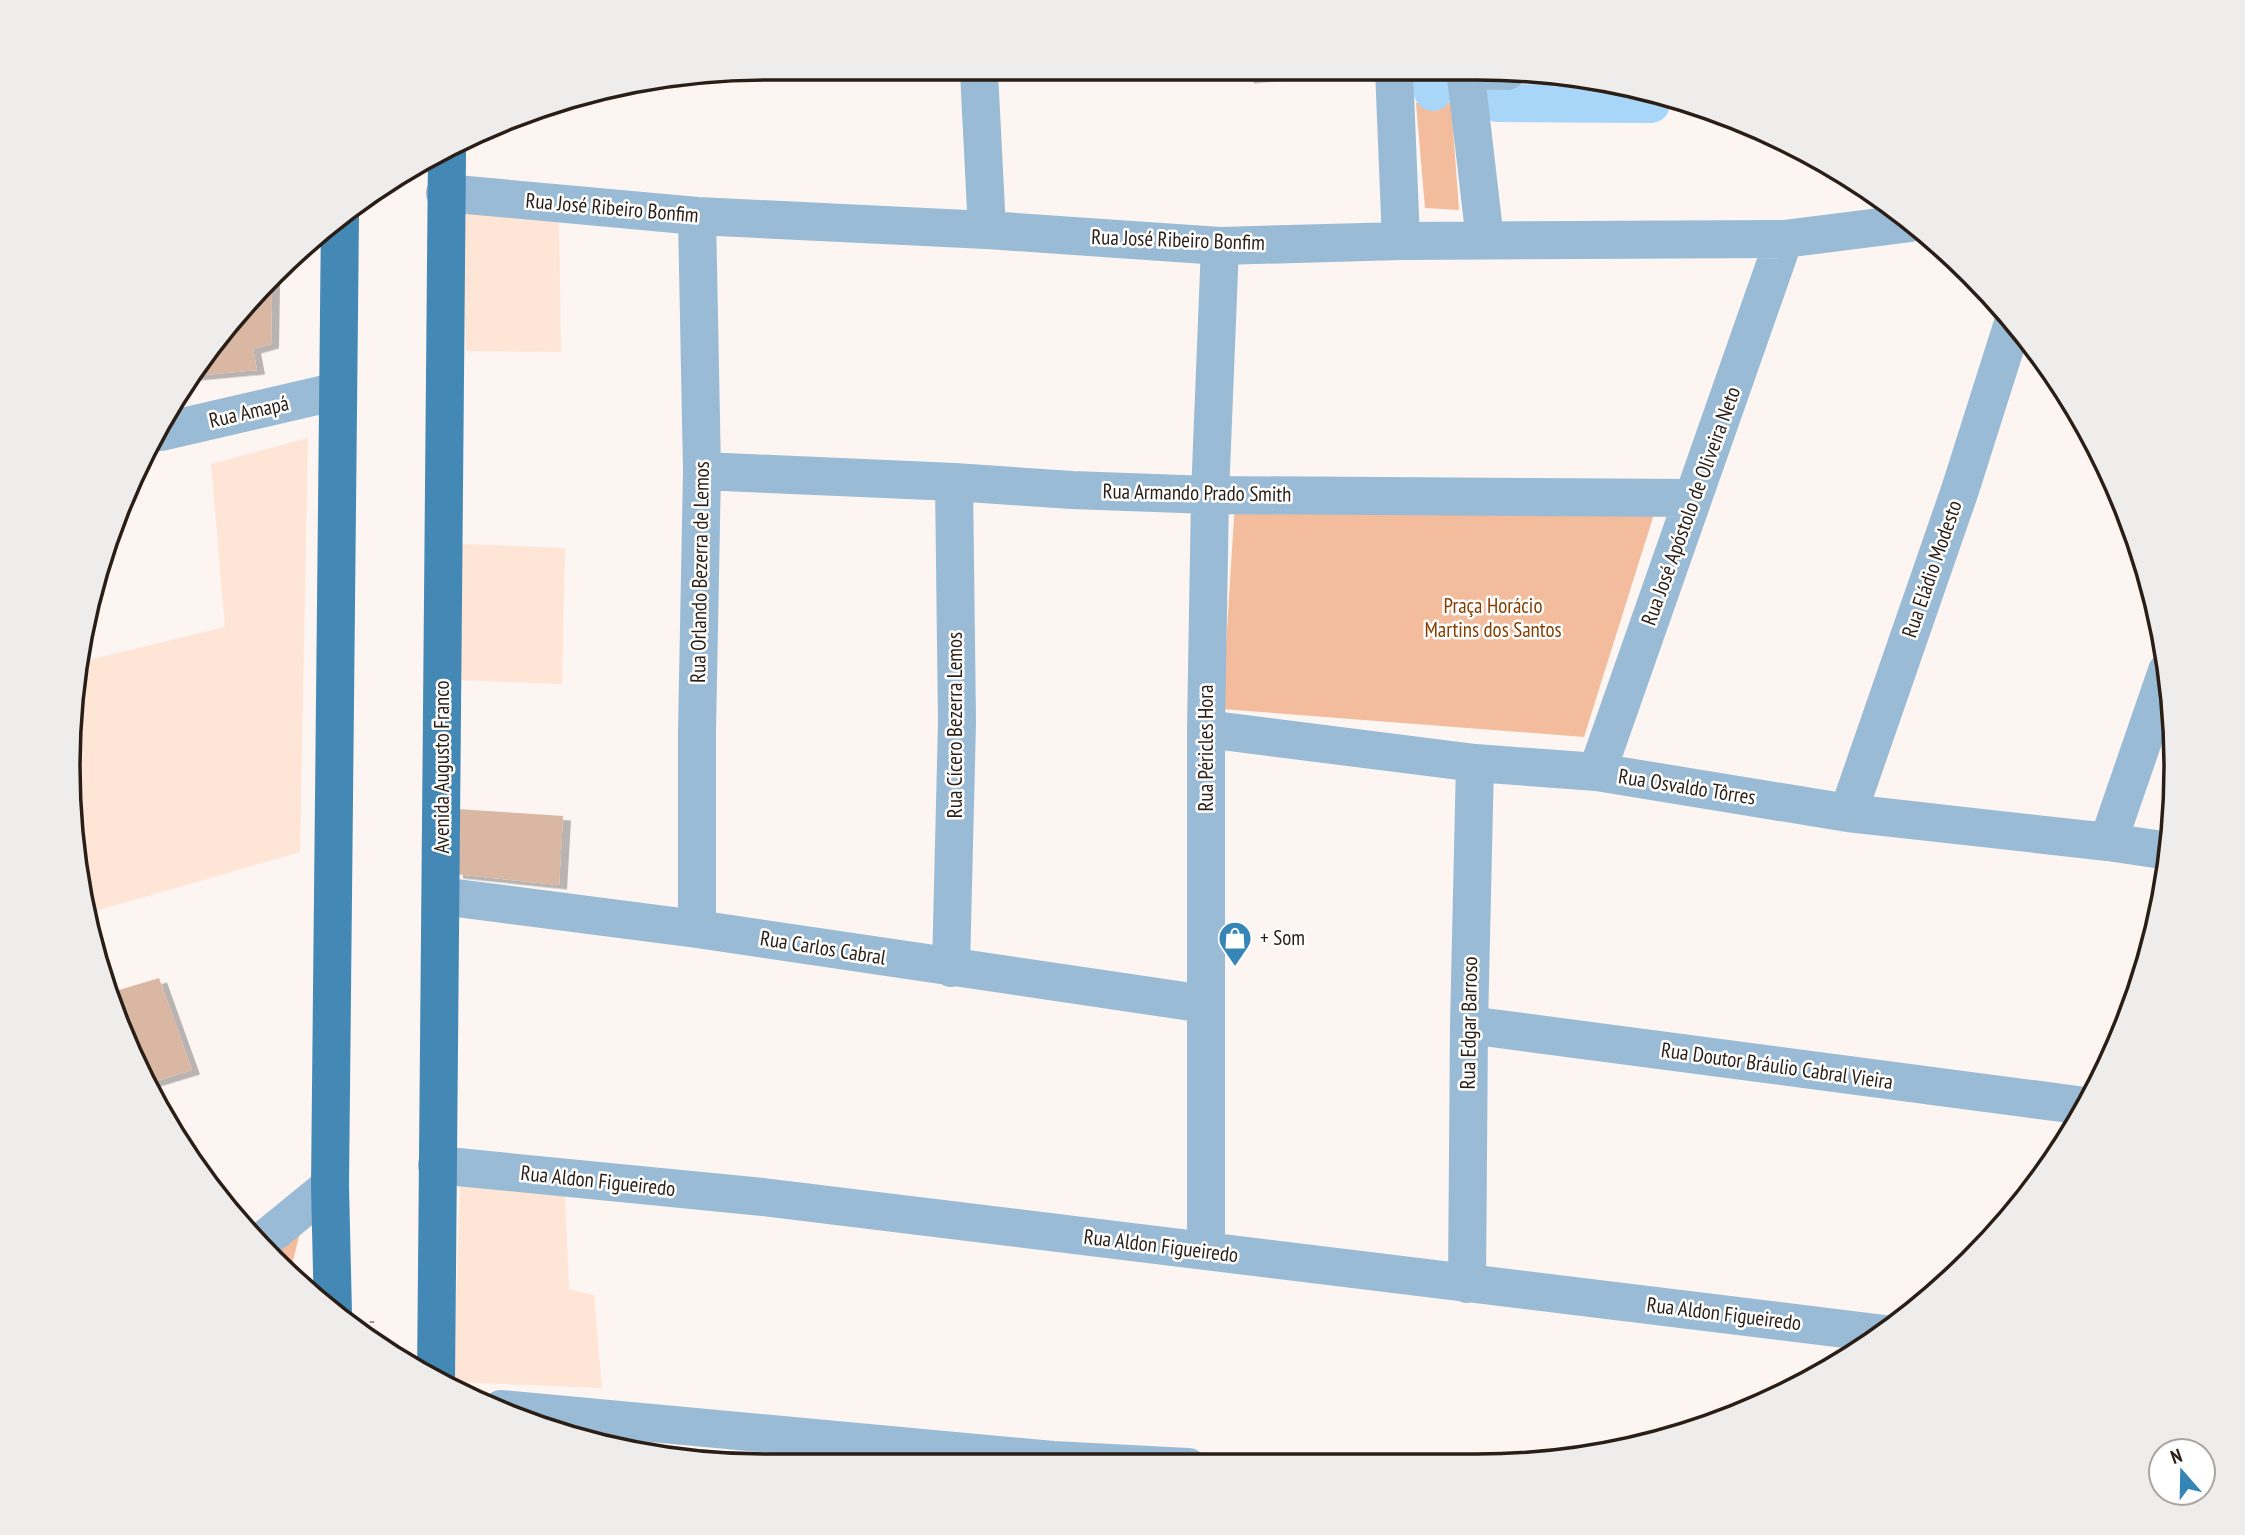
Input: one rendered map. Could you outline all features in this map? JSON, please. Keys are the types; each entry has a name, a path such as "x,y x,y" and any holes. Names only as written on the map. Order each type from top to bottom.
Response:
{"main road":[{"name":"Avenida Augusto Franco","path":"436,1369 447,161"},
{"path":"324,1284 330,1186 340,230"}],"street":[{"path":"979,80 987,230"},
{"path":"1394,80 1401,241"},
{"path":"1466,80 1485,240"},
{"name":"Rua José Ribeiro Bonfim","path":"445,193 697,216 987,230 1220,246 1401,241 1784,239 1895,221"},
{"name":"Rua Orlando Bezerra de Lemos","path":"697,216 702,471 697,731 697,929"},
{"name":"Rua José Apóstolo de Oliveira Neto","path":"1597,772 1784,239"},
{"name":"Rua Péricles Hora","path":"1206,1251 1206,729 1210,495 1220,246"},
{"name":"Rua Eládio Modesto","path":"1848,813 2010,333"},
{"name":"Rua Amapá","path":"170,430 338,391"},
{"name":"Rua Armando Prado Smith","path":"702,471 1210,495 1693,498"},
{"name":"Rua Cícero Bezerra Lemos","path":"950,968 957,722 954,482"},
{"path":"2108,842 2160,691"},
{"name":"Rua Osvaldo Tôrres","path":"1206,729 1475,763 1597,772 1848,813 2160,850"},
{"name":"Rua Edgar Barroso","path":"1467,1284 1475,763"},
{"name":"Rua Carlos Cabral","path":"441,896 697,929 1205,1004"},
{"name":"Rua Doutor Bráulio Cabral Vieira","path":"1469,1025 2075,1105"},
{"name":"Rua Aldon Figueiredo","path":"437,1165 763,1197 1869,1332"},
{"path":"267,1237 330,1186"},
{"path":"531,1412 953,1454"}],"shaded area":[{"path":"462,212 559,216 561,352 466,351"},
{"path":"308,438 300,852 96,911 86,857 80,768 89,660 225,627 211,464"},
{"path":"462,544 565,548 562,684 458,680"},
{"path":"460,1186 565,1195 569,1289 594,1295 602,1388 461,1382 453,1378"}],"green space":[{"path":"1451,102 1459,210 1425,208 1416,103"},
{"name":"Praça Horácio Martins dos Santos","path":"1235,502 1655,511 1584,737 1222,709"},
{"path":"300,1233 292,1263 276,1247"}],"building":[{"path":"272,293 271,344 253,349 257,370 204,375 222,349"},
{"path":"458,809 563,816 559,885 455,874"},
{"path":"159,978 192,1070 156,1081 118,990"}],"waterway":[{"path":"1432,80 1433,92"},
{"path":"1497,103 1651,104"}],"place":[{"name":"+ Som","path":"1235,968"}]}
